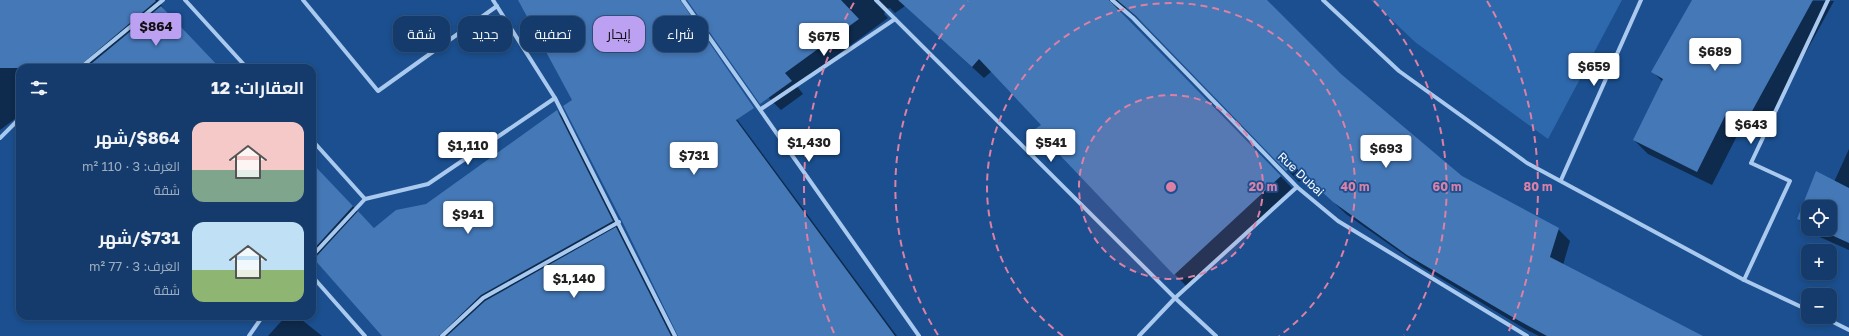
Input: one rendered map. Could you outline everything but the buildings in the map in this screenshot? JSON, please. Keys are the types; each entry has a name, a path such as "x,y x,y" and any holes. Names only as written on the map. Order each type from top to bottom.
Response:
{"street":[{"path":"85,64 163,0"},
{"path":"185,0 243,64"},
{"path":"303,0 378,91 497,6"},
{"path":"493,0 555,98 675,336"},
{"path":"683,0 919,336"},
{"path":"876,0 1175,298 1216,336"},
{"name":"Rue Dubai","path":"1112,0 1133,18 1297,187 1338,221 1527,336"},
{"path":"1323,0 1399,71 1526,163 1744,280 1801,307"},
{"path":"1560,180 1641,0"},
{"path":"1744,280 1790,182 1751,163 1828,0"},
{"path":"761,109 895,19"},
{"path":"316,252 365,198 428,184 555,98"},
{"path":"0,138 16,122"},
{"path":"316,144 365,198"},
{"path":"1139,336 1175,298 1297,187"},
{"path":"442,336 483,298 618,222"},
{"path":"316,281 365,336"},
{"path":"249,336 259,320"},
{"path":"1837,324 1849,330"}],"shaded area":[{"path":"1371,0 1622,0 1548,139 1415,42"}]}
